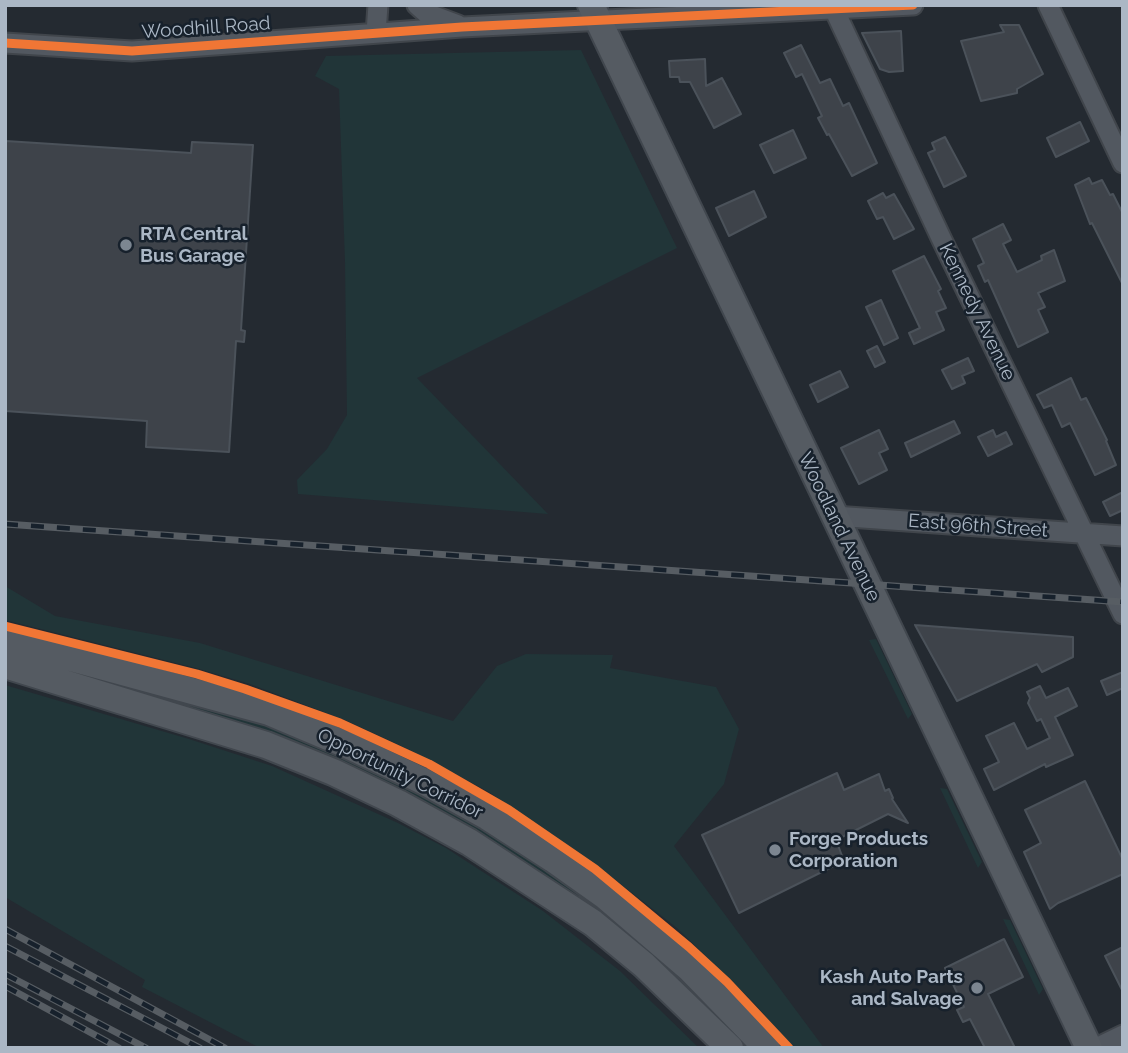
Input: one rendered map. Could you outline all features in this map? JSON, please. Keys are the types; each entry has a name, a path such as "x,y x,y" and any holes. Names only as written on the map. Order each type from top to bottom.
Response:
{"main road":[{"name":"Woodland Avenue","path":"595,13 1089,1048"},
{"name":"Opportunity Corridor","path":"5,640 269,712 423,781 488,817 605,896 690,969 767,1048"},
{"name":"Opportunity Corridor","path":"5,666 266,745 398,803 468,842 593,923 644,965 730,1048"}],"street":[{"path":"376,33 378,5"},
{"path":"417,5 426,13 462,27"},
{"name":"Woodhill Road","path":"5,43 132,51 462,27 595,13 913,5"},
{"path":"1048,5 1123,163"},
{"name":"Kennedy Avenue","path":"834,9 942,240 1123,614"},
{"name":"East 96th Street","path":"834,516 1123,536"},
{"path":"1096,1048 1123,1035"}],"green space":[{"path":"581,50 677,248 417,378 548,514 298,494 297,480 327,449 347,415 339,89 315,76 326,56"},
{"path":"5,586 55,616 200,643 453,721 497,666 526,654 613,655 610,668 716,687 739,729 724,784 674,846 824,1048 793,1048 755,1004 677,928 595,864 489,792 410,750 345,720 250,684 5,620"},
{"path":"876,639 912,714 908,719 869,640"},
{"path":"5,657 215,703 424,789 620,918 757,1048 748,1048 652,955 606,917 573,892 545,881 489,843"},
{"path":"5,685 272,766 398,823 446,848 543,911 620,971 699,1048 260,1048 142,987 145,980 5,897"},
{"path":"940,788 947,789 982,862 978,868"},
{"path":"1003,919 1010,920 1043,989 1039,995"}],"building":[{"path":"1000,25 1019,25 1043,74 1017,89 1017,93 981,101 961,41 1004,32"},
{"path":"901,31 903,71 889,72 880,69 862,33"},
{"path":"801,45 820,83 830,79 843,106 849,103 877,163 852,176 818,118 822,116 802,74 796,77 784,53"},
{"path":"705,59 706,86 722,78 741,114 714,128 690,82 680,82 679,77 670,77 669,61"},
{"path":"1080,122 1089,141 1056,157 1047,138"},
{"path":"793,130 806,158 774,173 760,145"},
{"path":"945,137 966,176 944,187 928,153 935,150 932,143"},
{"name":"RTA Central Bus Garage","path":"6,141 191,153 192,142 253,145 241,330 245,331 244,342 236,341 229,452 146,447 147,421 5,411"},
{"path":"1089,178 1092,184 1102,180 1123,214 1123,285 1092,223 1090,224 1075,185"},
{"path":"754,191 766,217 729,236 716,208"},
{"path":"883,193 886,198 894,194 914,229 894,239 883,217 877,219 868,201"},
{"path":"1003,224 1011,240 1003,244 1017,272 1042,260 1041,256 1054,250 1065,281 1038,293 1045,307 1038,310 1048,332 1018,347 988,280 985,282 978,266 984,263 973,239"},
{"path":"924,256 941,289 938,291 946,308 936,312 944,330 914,344 909,333 920,328 893,271"},
{"path":"881,300 898,338 884,345 866,307"},
{"path":"877,346 885,362 875,367 867,351"},
{"path":"968,358 974,371 962,376 965,383 952,389 942,370"},
{"path":"840,371 848,387 818,402 810,385"},
{"path":"1071,378 1081,400 1086,398 1116,465 1095,475 1070,423 1062,427 1052,405 1044,408 1037,395"},
{"path":"954,421 960,433 911,457 905,443"},
{"path":"879,430 888,449 879,453 887,470 859,484 841,448"},
{"path":"993,430 996,437 1006,432 1012,444 988,456 978,437"},
{"path":"1123,492 1123,510 1110,516 1103,502"},
{"path":"915,625 1073,637 1073,657 1042,672 1037,664 957,701"},
{"path":"1123,672 1123,688 1107,695 1101,681"},
{"path":"1040,686 1046,698 1068,688 1077,706 1055,717 1073,755 1046,767 1045,764 994,790 984,769 999,762 986,736 1014,723 1027,749 1050,738 1041,719 1037,721 1028,703 1030,698 1027,692"},
{"name":"Forge Products Corporation","path":"837,773 844,790 879,774 885,791 889,789 892,799 908,823 888,814 836,840 844,861 739,913 702,835"},
{"path":"1085,781 1123,860 1123,874 1050,909 1024,852 1041,843 1025,810"},
{"name":"Kash Auto Parts and Salvage","path":"1004,939 1023,977 988,994 1015,1048 985,1048 970,1019 963,1022 957,1010 964,1007 945,968"},
{"path":"1123,947 1123,992 1105,956"}],"railway":[{"path":"5,524 1123,602"},
{"path":"5,929 225,1048"},
{"path":"5,946 200,1048"},
{"path":"5,974 146,1048"},
{"path":"5,986 119,1048"}],"cycle path":[{"path":"5,43 132,51 462,27 913,5"},
{"path":"5,626 197,674 245,689 340,723 429,764 509,810 595,869 727,982 789,1048"}],"place":[{"name":"RTA Central Bus Garage","path":"126,245"},
{"name":"Forge Products Corporation","path":"775,850"},
{"name":"Kash Auto Parts and Salvage","path":"977,988"}]}
